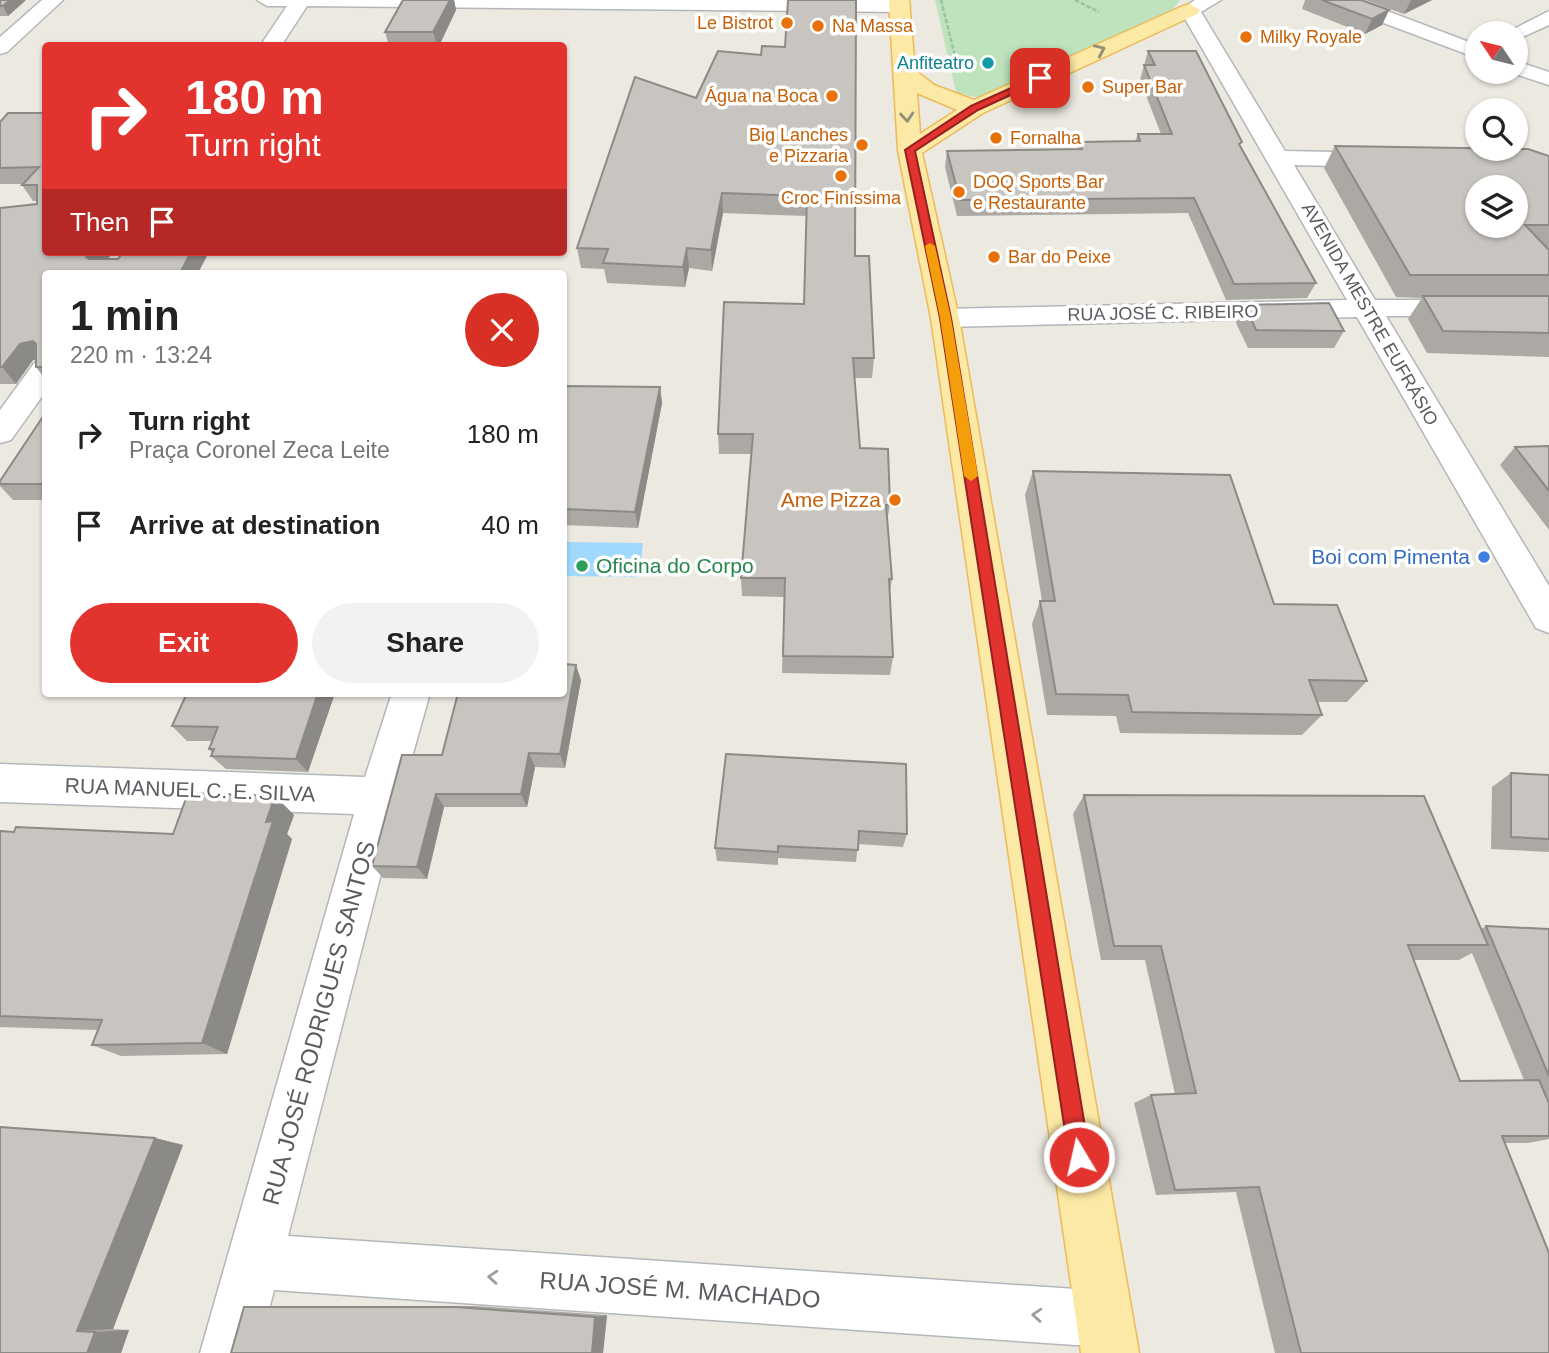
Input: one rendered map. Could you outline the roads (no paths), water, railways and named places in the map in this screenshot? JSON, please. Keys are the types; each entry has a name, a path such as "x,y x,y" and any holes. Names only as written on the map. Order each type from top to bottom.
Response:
{"main road":[{"path":"900,3 910,150 946,318 1108,1336"},
{"path":"910,150 975,108 1192,3"},
{"path":"903,70 909,78 932,93 975,108"}],"street":[{"path":"0,48 53,0"},
{"path":"267,0 900,3"},
{"path":"273,42 301,0"},
{"path":"1340,0 1465,47"},
{"name":"AVENIDA MESTRE EUFRÁSIO","path":"1192,3 1279,158 1549,618"},
{"path":"1528,28 1549,17"},
{"path":"1528,71 1549,79"},
{"path":"1279,158 1404,160"},
{"name":"RUA JOSÉ C. RIBEIRO","path":"946,318 1367,308 1549,308"},
{"path":"0,432 42,374"},
{"name":"RUA JOSÉ RODRIGUES SANTOS","path":"229,1353 380,796 410,697"},
{"name":"RUA MANUEL C. E. SILVA","path":"0,783 380,796"},
{"name":"RUA JOSÉ M. MACHADO","path":"254,1261 1108,1336"}],"water":[{"path":"567,542 643,543 639,577 567,576"}],"place":[{"name":"Le Bistrot","path":"787,23"},
{"name":"Na Massa","path":"818,26"},
{"name":"Milky Royale","path":"1246,37"},
{"name":"Anfiteatro","path":"988,63"},
{"name":"Super Bar","path":"1088,87"},
{"name":"Água na Boca","path":"832,96"},
{"name":"Fornalha","path":"996,138"},
{"name":"Big Lanches e Pizzaria","path":"862,145"},
{"name":"Croc Finíssima","path":"841,176"},
{"name":"DOQ Sports Bar e Restaurante","path":"959,192"},
{"name":"Bar do Peixe","path":"994,257"},
{"name":"Ame Pizza","path":"895,500"},
{"name":"Boi com Pimenta","path":"1484,557"},
{"name":"Oficina do Corpo","path":"582,566"}]}
